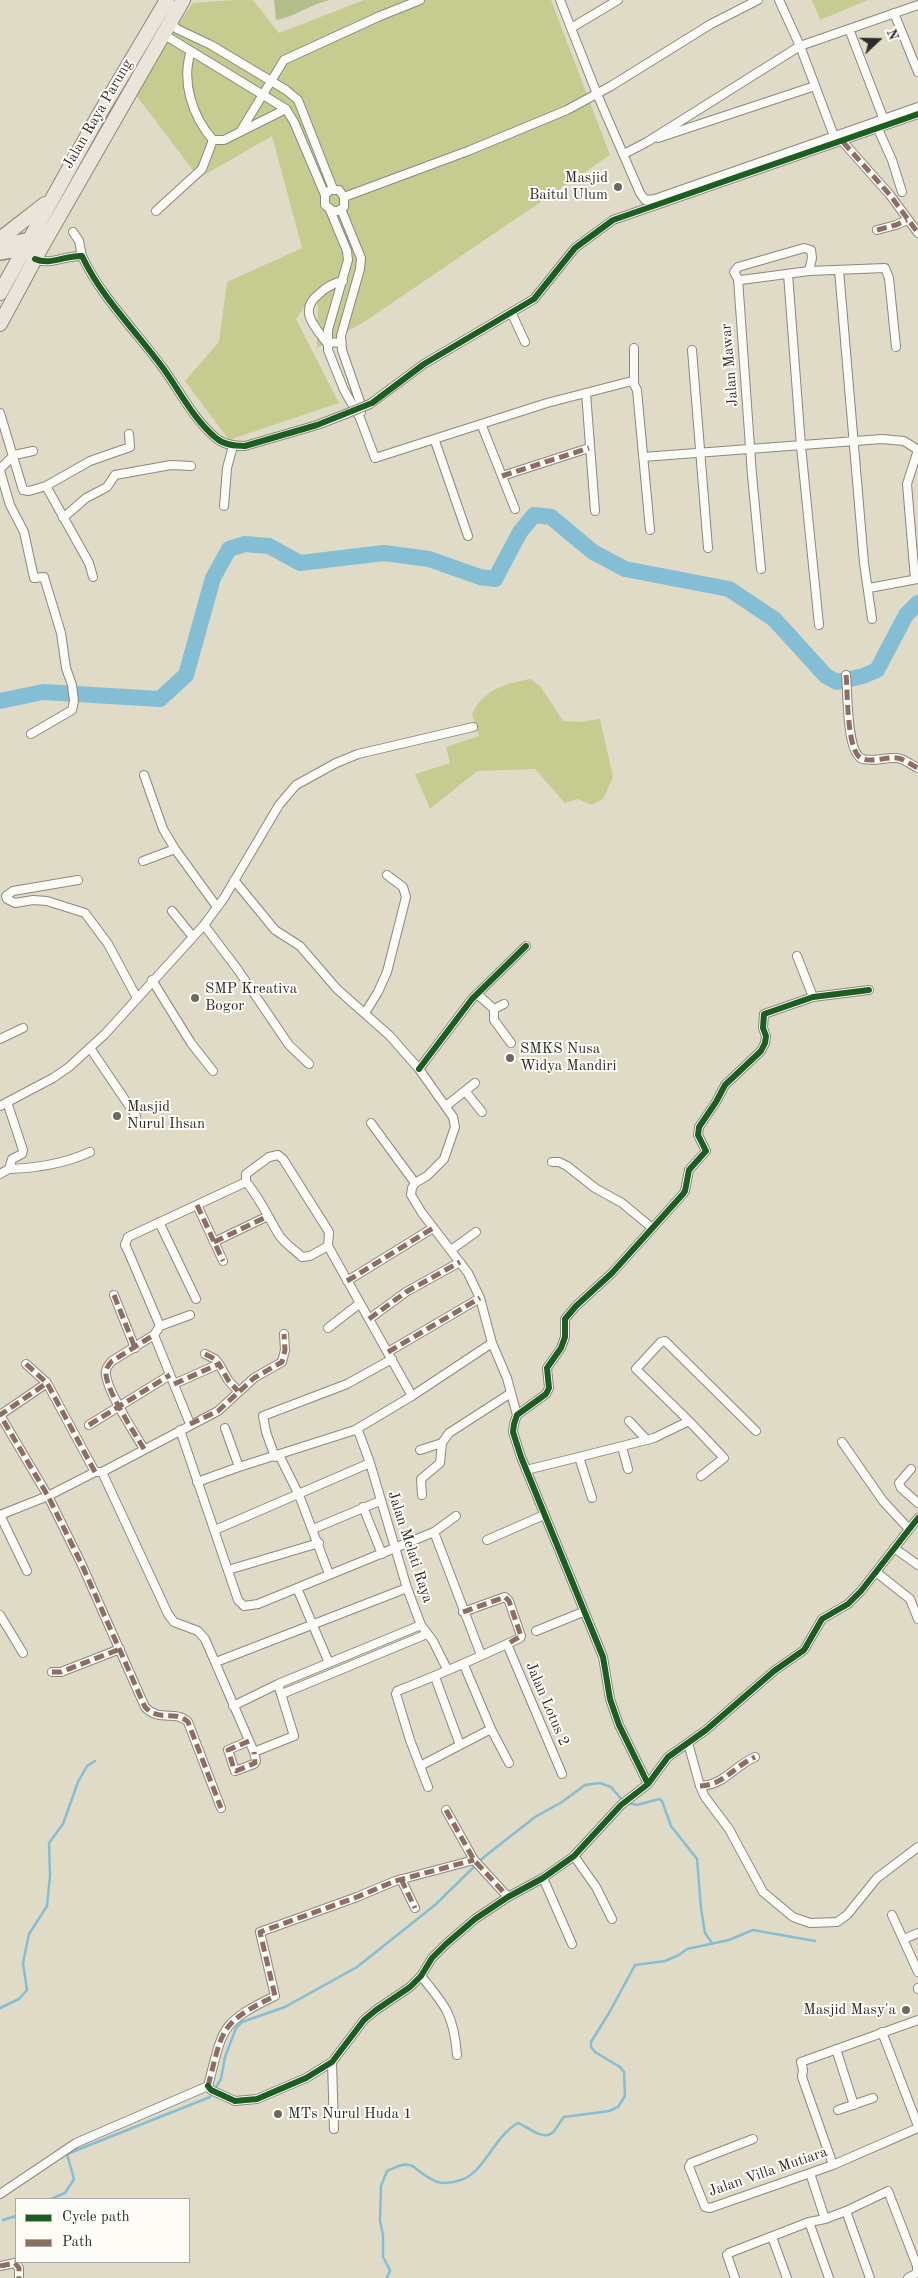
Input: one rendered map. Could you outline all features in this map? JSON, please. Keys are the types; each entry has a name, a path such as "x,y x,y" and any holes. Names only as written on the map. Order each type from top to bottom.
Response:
{"highway":[{"name":"Jalan Raya Parung","path":"32,245 55,193 166,0"},
{"name":"Jalan Raya Parung","path":"32,245 183,0"},
{"path":"0,239 42,207 55,193"},
{"path":"0,324 35,258 32,245"},
{"path":"0,293 32,245"}],"main road":[{"path":"0,244 32,245"},
{"path":"0,254 32,245"}],"street":[{"path":"240,132 280,64 289,57 420,0"},
{"path":"560,0 597,94 642,197 649,200 724,176 918,107"},
{"path":"344,197 538,123 597,94 705,28 758,0"},
{"path":"779,0 800,46 834,136"},
{"path":"571,28 615,1"},
{"path":"624,154 647,142 800,46 918,5"},
{"path":"894,13 918,72"},
{"path":"167,28 191,51 286,109 294,122 326,195 325,205 330,210 347,255 343,281 328,330 327,343 340,382 360,418 375,458 436,441 548,403 629,380 634,382"},
{"path":"167,28 177,29 212,45 293,95 301,104 333,189"},
{"path":"849,29 884,120"},
{"path":"191,51 187,75 189,92 194,108 213,140"},
{"path":"647,142 815,86"},
{"path":"213,140 224,140 286,109"},
{"path":"74,232 90,272 206,428 221,442 233,446 245,446 276,438 370,404 424,364 512,314 539,294 575,248 613,220 843,142 918,114"},
{"path":"878,129 892,160 902,192"},
{"path":"156,210 202,169 213,140"},
{"path":"843,142 890,195 918,233"},
{"path":"326,195 333,189"},
{"path":"333,189 339,190 344,197 345,205 342,209"},
{"path":"330,210 342,209"},
{"path":"342,209 358,248 361,264 340,342 360,402 360,418"},
{"path":"877,230 907,220"},
{"path":"810,271 811,250 804,248 738,267 734,272 738,279 741,280 810,271 888,267 896,347"},
{"path":"35,258 42,262 82,256"},
{"path":"839,270 864,563 872,618"},
{"path":"788,274 801,446 819,625"},
{"name":"Jalan Mawar","path":"738,279 761,569"},
{"path":"327,343 312,322 308,305 326,288 343,281"},
{"path":"512,314 525,342"},
{"path":"327,343 340,342"},
{"path":"634,348 634,382 650,530"},
{"path":"692,350 708,548"},
{"path":"586,393 595,511"},
{"path":"0,413 14,454 23,490 30,491 46,486 90,461 131,446 129,434"},
{"path":"482,426 515,509"},
{"path":"643,457 882,439 898,440 918,450 907,484 917,579 869,588"},
{"path":"436,441 468,536"},
{"path":"224,506 227,468 233,446"},
{"path":"502,476 589,448"},
{"path":"31,734 70,712 74,701 60,633 44,577 34,578 24,532 10,505 0,470 14,454 33,451"},
{"path":"63,518 86,498 107,487 116,475 164,466 191,466"},
{"path":"46,486 89,563 93,577"},
{"path":"846,675 850,738 856,756 863,759 898,758 906,760 918,768"},
{"path":"9,1169 12,1159 22,1154 23,1150 4,1104 53,1078 90,1048 204,925 234,880 278,805 296,785 336,763 358,754 473,727"},
{"path":"144,775 163,829 175,849 217,907"},
{"path":"143,861 175,849"},
{"path":"365,1013 378,992 387,972 406,897 403,887 386,875"},
{"path":"78,880 13,891 6,896 8,900 16,903 33,900 47,901 85,913 108,944 137,998"},
{"path":"234,880 275,930 300,946 337,989 390,1036 419,1069 453,1117 455,1128 444,1159 416,1183 412,1188 411,1195 433,1228 468,1273 480,1298 492,1343 511,1393 517,1415 513,1432 526,1470 603,1657 610,1699 618,1724 648,1784"},
{"path":"172,911 193,937"},
{"path":"204,925 289,1045 309,1064"},
{"path":"419,1069 477,994 526,946"},
{"path":"797,956 813,998"},
{"path":"152,980 191,1043 213,1071"},
{"path":"517,1415 546,1394 549,1388 547,1368 561,1348 565,1337 565,1320 576,1306 612,1273 686,1191 689,1170 705,1154 706,1149 699,1138 698,1131 724,1085 765,1043 766,1036 762,1028 764,1014 813,998 869,990"},
{"path":"477,994 494,1009 494,1020 510,1044"},
{"path":"494,1009 504,1004"},
{"path":"0,1039 23,1028"},
{"path":"90,1048 136,1116"},
{"path":"446,1106 475,1083"},
{"path":"466,1092 482,1112"},
{"path":"371,1124 416,1183"},
{"path":"0,1174 9,1169 19,1170 60,1164 90,1152"},
{"path":"328,1246 310,1256 302,1257 288,1246 246,1182 246,1174 269,1157 278,1155 329,1232 328,1246 412,1396"},
{"path":"552,1162 559,1162 567,1166 588,1183 622,1203 652,1227"},
{"path":"160,1326 126,1245 128,1237 246,1182"},
{"path":"197,1205 222,1261"},
{"path":"214,1242 268,1216"},
{"path":"159,1222 196,1299"},
{"path":"347,1281 433,1228"},
{"path":"450,1250 476,1232"},
{"path":"369,1319 406,1292 460,1262"},
{"path":"114,1295 135,1348"},
{"path":"329,1574 319,1543 299,1495 266,1432 263,1416 348,1384 480,1298"},
{"path":"328,1328 360,1304"},
{"path":"144,1449 120,1407 106,1375 107,1367 112,1361 154,1335 160,1326 190,1315"},
{"path":"28,1571 0,1515 48,1496 218,1411 254,1378 284,1359 284,1334"},
{"path":"154,1335 190,1424"},
{"path":"702,1476 724,1458 636,1369 661,1342 665,1341 756,1431"},
{"path":"197,1482 355,1430 412,1396 492,1343"},
{"path":"205,1354 219,1364 228,1380 238,1391"},
{"path":"26,1364 47,1383 98,1472 168,1614 174,1622 202,1634 216,1662 233,1706 249,1740 254,1752 255,1763 236,1771 234,1770 228,1750 249,1740"},
{"path":"174,1384 219,1364"},
{"path":"89,1425 170,1376"},
{"path":"47,1383 0,1415 48,1496 146,1706 155,1715 180,1716 188,1722 221,1808"},
{"path":"422,1495 421,1479 440,1463 442,1443 454,1428 511,1393"},
{"path":"629,1421 647,1440"},
{"path":"526,1470 647,1440 676,1429 689,1421"},
{"path":"225,1428 239,1467"},
{"path":"180,1430 238,1600 244,1606 258,1604 394,1549 434,1532 456,1516"},
{"name":"Jalan Melati Raya","path":"355,1430 360,1434 370,1463 406,1588 421,1625 433,1641 447,1669"},
{"path":"842,1442 883,1501 909,1529"},
{"path":"420,1450 442,1443"},
{"path":"622,1447 628,1469"},
{"path":"579,1457 592,1498"},
{"path":"215,1530 370,1463"},
{"path":"911,1469 899,1483 901,1488 918,1503"},
{"path":"313,1529 380,1501"},
{"path":"363,1507 382,1554"},
{"path":"487,1540 544,1515"},
{"path":"209,2088 235,2101 257,2098 306,2078 332,2062 364,2020 410,1987 421,1976 432,1958 446,1944 475,1919 508,1897 543,1878 574,1856 621,1805 648,1784 668,1757 706,1730 774,1670 804,1650 822,1619 848,1604 876,1572 918,1518"},
{"path":"434,1532 481,1656"},
{"path":"228,1570 319,1543"},
{"path":"894,1548 918,1565"},
{"path":"876,1572 910,1599 918,1619"},
{"path":"297,1588 329,1663"},
{"path":"216,1662 406,1588"},
{"path":"428,1787 410,1740 396,1692 435,1677 447,1669 464,1665 521,1636 509,1601 505,1597 463,1612"},
{"path":"536,1631 583,1612"},
{"path":"0,1615 22,1653"},
{"path":"233,1706 278,1684 421,1625"},
{"path":"282,1694 427,1634"},
{"name":"Jalan Lotus 2","path":"507,1644 562,1774"},
{"path":"52,1672 61,1672 120,1649"},
{"path":"351,1654 355,1664"},
{"path":"464,1665 491,1729 508,1763"},
{"path":"435,1677 460,1745"},
{"path":"254,1752 294,1736 278,1684"},
{"path":"420,1766 491,1729"},
{"path":"688,1743 700,1786 729,1829 763,1892 793,1917 810,1923 837,1922 846,1915 877,1878 918,1847"},
{"path":"700,1786 713,1786 744,1762 755,1757"},
{"path":"446,1810 477,1863 508,1897"},
{"path":"574,1856 596,1887 612,1919"},
{"path":"209,2088 220,2039 227,2027 245,2010 275,1996 260,1932 401,1879 477,1863"},
{"path":"543,1878 572,1944"},
{"path":"401,1879 416,1908"},
{"path":"892,1915 918,1972"},
{"path":"904,1939 918,1933"},
{"path":"421,1976 448,2009 455,2035 457,2055"},
{"path":"833,2165 802,2077 801,2062 918,2020"},
{"path":"882,2032 918,2127"},
{"path":"836,2049 854,2105"},
{"path":"332,2062 334,2129"},
{"path":"0,2194 76,2143 209,2088"},
{"path":"838,2110 873,2098"},
{"name":"Jalan Villa Mutiara","path":"753,2139 691,2163 690,2167 705,2208 710,2208 833,2165 918,2127"},
{"path":"810,2173 824,2219"},
{"path":"735,2278 727,2255 809,2222 846,2211 888,2191 917,2266 917,2273 908,2278"},
{"path":"846,2211 870,2278"},
{"path":"809,2222 829,2278"},
{"path":"772,2237 787,2278"},
{"path":"0,2266 16,2263 19,2268 19,2278"}],"green space":[{"path":"253,0 279,33 364,0 551,0 610,155 364,322 317,348 318,305 314,293 296,319 339,403 229,440 185,381 219,342 227,282 302,248 272,136 199,178 132,90 193,3"},
{"path":"274,0 330,0 276,20"},
{"path":"812,0 868,0 820,20"},
{"path":"530,679 540,686 563,721 579,722 600,719 613,777 603,799 591,805 578,799 565,803 535,769 477,771 430,809 415,774 450,763 446,747 479,736 472,714 482,699 489,693 512,683"}],"waterway":[{"path":"0,701 43,692 160,699 186,675 213,578 229,549 245,544 269,546 300,563 384,553 429,559 480,577 495,579 520,532 534,515 551,517 593,552 625,569 729,589 774,619 826,676 837,682 863,676 877,670 906,615 918,603"},
{"path":"0,2008 19,1999 27,1990 23,1963 29,1934 47,1906 50,1876 49,1843 63,1824 78,1782 87,1766 95,1761"},
{"path":"53,2198 65,2193 74,2179 67,2154 210,2097 221,2079 225,2057 236,2028 242,2022 285,2007 357,1967 435,1905 484,1857 535,1817 562,1802 585,1785 600,1783 611,1787 623,1801"},
{"path":"628,1803 637,1805 659,1799 662,1801 671,1826 697,1859 705,1933 712,1943"},
{"path":"387,2278 390,2270 383,2257 383,2235 380,2221 381,2186 387,2171 398,2166 410,2165 439,2182 448,2183 461,2180 476,2170 502,2136 518,2123 540,2134 548,2135 554,2131 564,2117 609,2111 618,2107 625,2096 624,2072 620,2067 595,2052 591,2047 591,2042 635,1965 665,1961 687,1949 729,1940 753,1930 815,1941"},
{"path":"3,2220 15,2216"}],"marked path":[{"path":"843,142 890,195 918,233"},
{"path":"877,230 907,220"},
{"path":"502,476 589,448"},
{"path":"846,675 849,721 853,746 857,755 867,760 900,759 918,768"},
{"path":"197,1205 223,1261"},
{"path":"214,1242 268,1216"},
{"path":"347,1281 433,1228"},
{"path":"369,1319 406,1292 460,1262"},
{"path":"114,1295 135,1348"},
{"path":"388,1352 480,1298"},
{"path":"190,1424 218,1411 254,1378 282,1362 285,1350 284,1334"},
{"path":"144,1449 111,1392 106,1371 112,1361 154,1335"},
{"path":"205,1354 215,1359 219,1364"},
{"path":"26,1364 47,1383"},
{"path":"174,1384 219,1364 228,1380 238,1391"},
{"path":"89,1425 170,1375"},
{"path":"95,1472 47,1383 0,1415 48,1496 82,1565 145,1707 156,1714 178,1716 188,1722 221,1808"},
{"path":"463,1612 505,1597 509,1601 521,1636 507,1644"},
{"path":"52,1672 61,1672 120,1649"},
{"path":"249,1741 228,1750 234,1769 236,1771 255,1763 254,1752"},
{"path":"700,1786 722,1779 755,1757"},
{"path":"446,1810 474,1860 508,1897"},
{"path":"208,2086 217,2052 226,2030 243,2013 275,1996 260,1932 357,1897 395,1881 474,1860"},
{"path":"401,1879 415,1908"},
{"path":"0,2266 15,2263 19,2268 19,2278"}],"cycle path":[{"path":"35,259 52,261 82,256 99,286 163,368 201,423 222,442 245,446 317,425 372,403 424,364 534,299 575,248 613,220 918,114"},
{"path":"419,1069 472,999 526,946"},
{"path":"648,1784 619,1725 610,1699 603,1657 521,1457 513,1432 514,1424 517,1415 546,1394 549,1388 547,1368 561,1348 565,1337 565,1319 576,1306 612,1273 685,1191 689,1170 706,1151 698,1135 699,1127 725,1085 761,1051 766,1036 763,1028 764,1014 813,997 869,990"},
{"path":"208,2086 211,2090 235,2101 257,2099 306,2078 332,2062 364,2020 410,1987 421,1976 432,1958 446,1944 475,1919 508,1897 543,1878 574,1856 621,1805 648,1784 668,1757 706,1730 774,1671 804,1650 822,1619 848,1604 861,1591 918,1518"}],"place":[{"name":"Masjid Baitul Ulum","path":"618,187"},
{"name":"SMP Kreativa Bogor","path":"195,998"},
{"name":"SMKS Nusa Widya Mandiri","path":"510,1058"},
{"name":"Masjid Nurul Ihsan","path":"117,1116"},
{"name":"Masjid Masy'a","path":"906,2010"},
{"name":"MTs Nurul Huda 1","path":"278,2114"}]}
